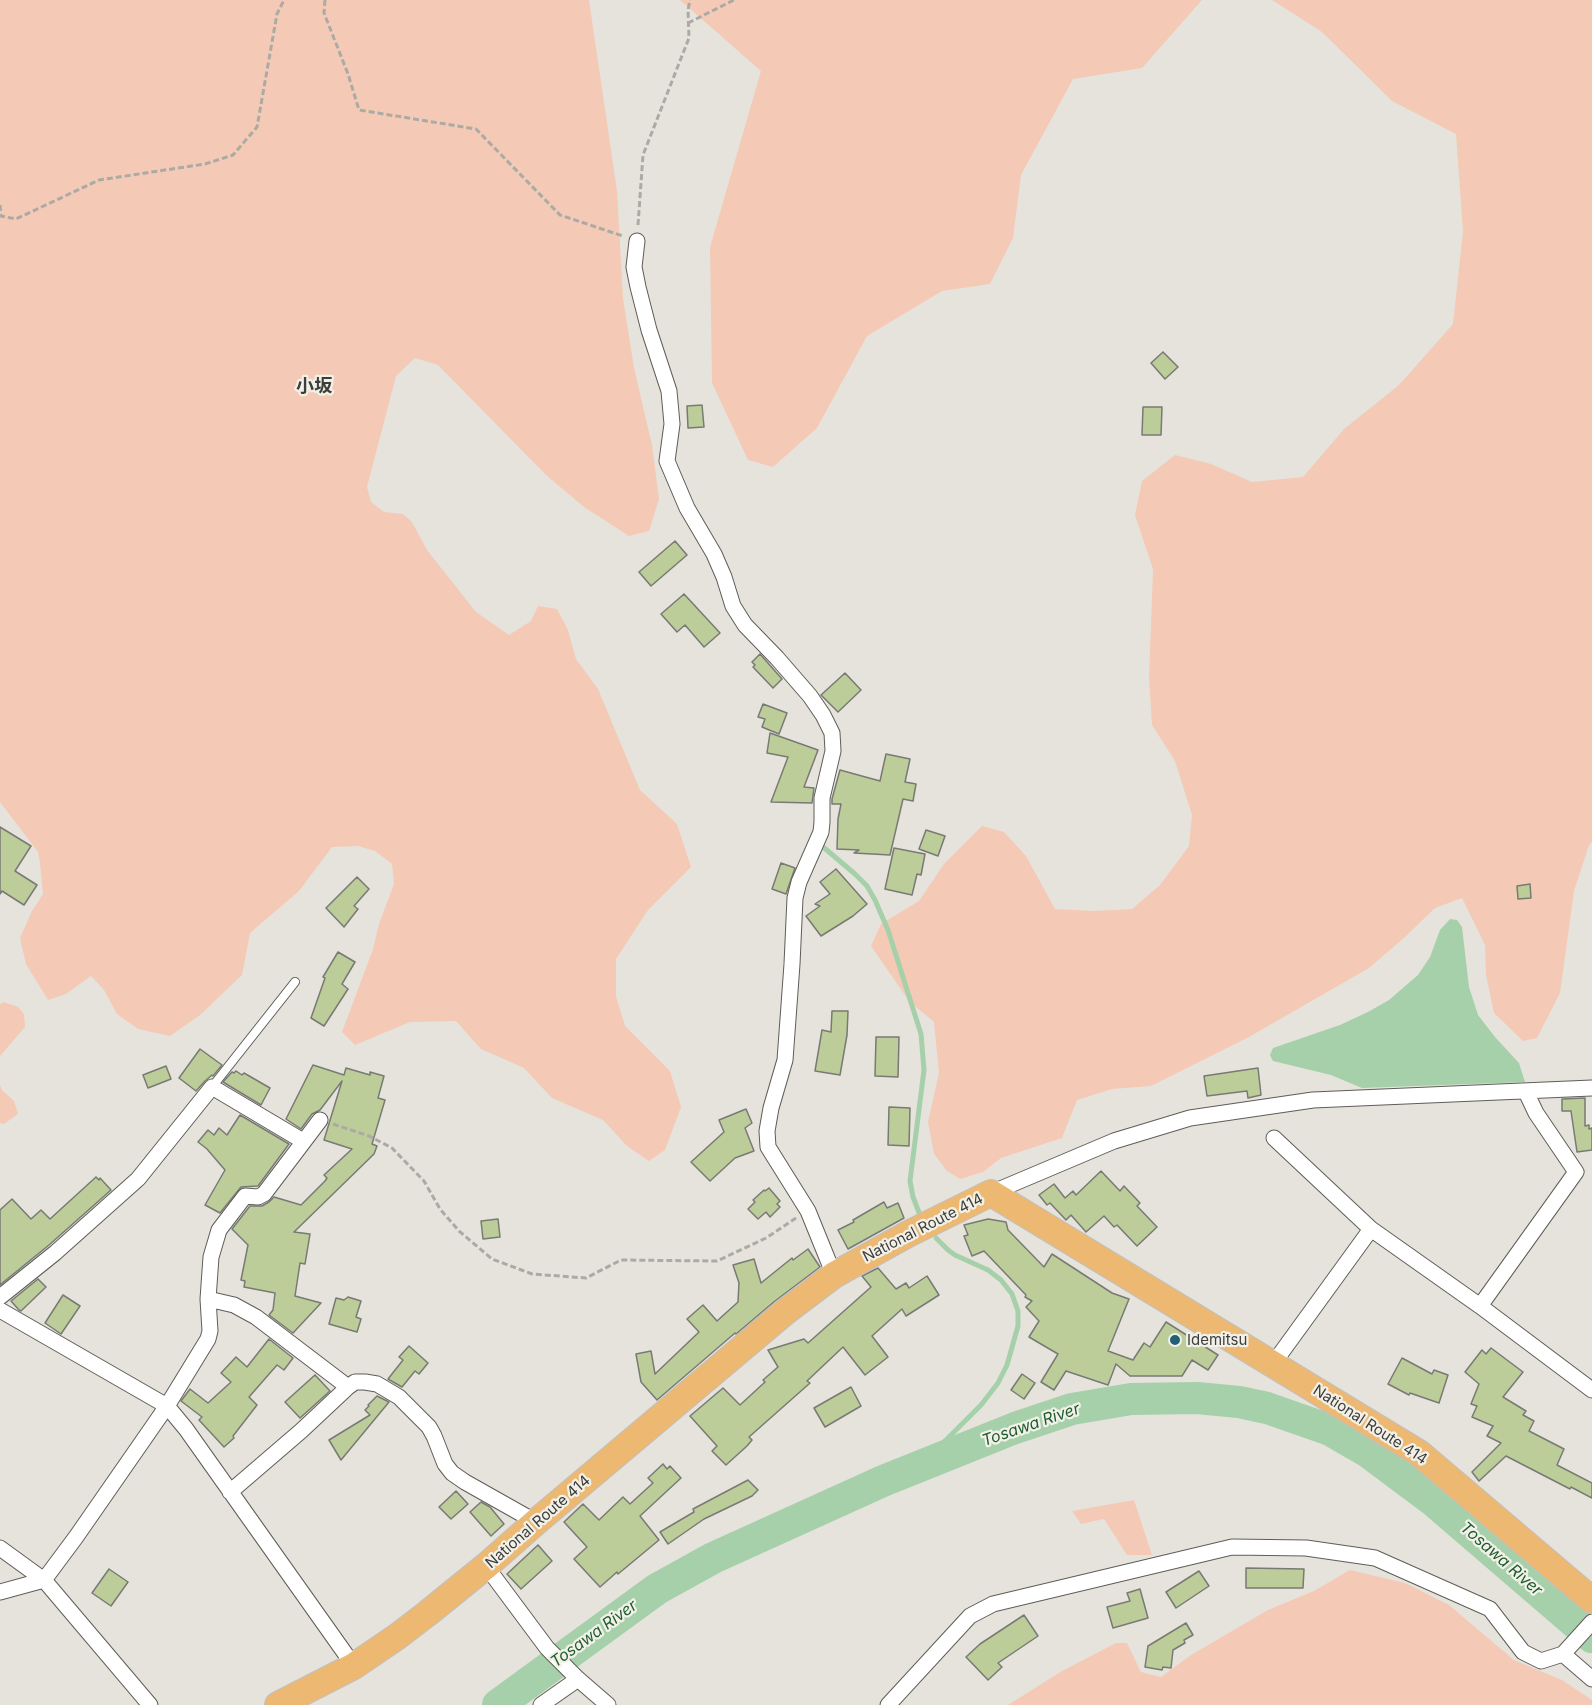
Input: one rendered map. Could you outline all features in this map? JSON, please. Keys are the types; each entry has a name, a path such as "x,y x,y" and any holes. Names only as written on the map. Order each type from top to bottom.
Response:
{"highway":[{"name":"National Route 414","path":"278,1705 354,1666 398,1636 486,1566 785,1312 834,1275 908,1234 991,1193 1419,1453 1592,1600"}],"street":[{"path":"637,241 634,267 638,287 669,391 672,424 667,461 687,508 714,554 733,606 745,625 810,696 832,733 832,751 822,798 821,832 795,898 785,1060 767,1131 768,1147 808,1211 834,1275"},
{"path":"0,1297 55,1253 138,1179 212,1087 303,1141"},
{"path":"991,1193 1114,1141 1190,1118 1312,1100 1592,1088"},
{"path":"1480,1306 1576,1172 1536,1113 1526,1092"},
{"path":"0,1592 44,1580 167,1406 208,1339 211,1257 219,1230 245,1196 258,1197 264,1194 320,1120"},
{"path":"1274,1138 1371,1229 1480,1306 1592,1390"},
{"path":"1273,1364 1371,1229"},
{"path":"208,1299 234,1305 256,1317 348,1387"},
{"path":"0,1310 167,1406 354,1666"},
{"path":"230,1492 302,1431 348,1387 355,1382 365,1382 384,1388 399,1397 429,1427 435,1436 444,1464 452,1473 536,1522"},
{"path":"888,1705 970,1616 993,1604 1232,1546 1306,1548 1375,1558 1490,1609 1523,1652 1541,1661 1568,1648 1592,1622"},
{"path":"0,1548 44,1580 150,1705"},
{"path":"486,1566 547,1648 608,1705"},
{"path":"1568,1648 1592,1679"},
{"path":"541,1705 578,1679"}],"lane":[{"path":"212,1087 295,982"}],"path":[{"path":"0,205 1,216 16,219 99,180 205,164 233,155 257,127 277,14 285,0"},
{"path":"325,0 324,13 348,74 359,110 476,129 560,215 637,241 643,156 689,38 690,0"},
{"path":"688,23 734,0"},
{"path":"320,1120 369,1136 392,1148 424,1181 440,1209 459,1231 492,1259 532,1274 586,1278 621,1260 717,1261 766,1238 808,1211"}],"shaded area":[{"path":"0,0 589,0 617,191 623,298 634,368 652,445 659,499 649,531 629,536 584,507 546,475 438,365 415,358 396,376 367,487 371,502 384,512 403,514 412,522 427,550 476,612 509,635 531,621 538,606 557,609 568,630 576,659 598,689 640,790 677,824 691,867 648,910 616,959 616,996 625,1026 670,1071 681,1107 665,1150 649,1161 627,1146 603,1120 552,1098 524,1068 481,1049 456,1021 410,1022 355,1045 342,1032 394,884 392,864 375,851 358,846 332,847 299,891 250,933 242,975 200,1015 170,1036 138,1029 117,1014 104,990 91,976 66,994 48,1000 26,964 20,938 32,911 43,894 40,863 38,852 0,802"},
{"path":"680,0 1202,0 1142,68 1073,79 1021,175 1013,238 990,284 942,291 867,336 817,428 773,467 748,460 712,383 710,247 761,71"},
{"path":"1272,0 1592,0 1592,842 1574,891 1560,993 1537,1038 1523,1041 1494,1013 1486,975 1485,945 1462,898 1435,908 1369,968 1249,1037 1151,1086 1112,1089 1077,1100 1062,1138 1001,1158 983,1172 960,1179 947,1171 934,1154 928,1122 939,1073 934,1022 909,1001 871,946 881,924 919,901 944,864 982,826 1004,832 1026,856 1055,909 1094,911 1132,909 1160,885 1189,846 1192,815 1175,761 1152,725 1149,679 1153,569 1135,515 1142,481 1175,455 1211,464 1252,482 1303,477 1344,429 1399,385 1453,324 1463,231 1456,134 1392,101 1322,32"},
{"path":"1450,919 1457,920 1462,927 1469,987 1478,1015 1519,1063 1525,1082 1362,1088 1331,1075 1273,1061 1270,1055 1273,1048 1340,1025 1389,1000 1418,975 1430,957 1440,930"},
{"path":"4,1002 18,1007 24,1014 25,1027 0,1056 0,1004"},
{"path":"0,1085 14,1101 18,1114 4,1124 0,1123"},
{"path":"1134,1500 1152,1555 1127,1555 1104,1519 1081,1524 1072,1511"},
{"path":"1350,1570 1405,1583 1449,1605 1514,1660 1562,1680 1592,1700 1592,1705 1008,1705 1062,1671 1116,1643 1127,1643 1141,1672 1161,1677 1191,1655 1268,1610 1314,1591"}],"building":[{"path":"1163,352 1178,367 1165,379 1151,363"},
{"path":"702,405 704,427 688,428 687,406"},
{"path":"1143,407 1162,407 1161,435 1142,435"},
{"path":"675,541 687,555 651,586 639,572"},
{"path":"684,594 720,633 704,647 685,625 677,632 661,614"},
{"path":"760,654 782,679 773,688 753,667 755,665 752,662"},
{"path":"845,673 861,690 838,712 821,695"},
{"path":"763,704 787,713 779,734 762,727 765,719 758,717"},
{"path":"770,733 818,750 804,787 814,788 812,803 771,802 788,757 767,753"},
{"path":"886,754 910,759 905,782 916,784 913,801 903,799 890,855 854,853 859,850 837,849 841,804 832,804 832,799 840,770 880,781"},
{"path":"0,827 31,846 15,871 37,885 24,905 2,891 0,894"},
{"path":"926,830 945,836 938,856 919,849"},
{"path":"894,848 925,854 921,875 917,874 912,895 885,889"},
{"path":"781,863 795,868 786,894 772,889"},
{"path":"836,869 867,904 853,916 821,936 806,916 820,906 815,904 830,894 820,882"},
{"path":"357,877 369,889 354,906 358,909 344,927 326,908"},
{"path":"1530,884 1531,898 1518,899 1517,886"},
{"path":"338,952 355,962 342,984 348,989 324,1026 311,1018 325,978 323,977"},
{"path":"832,1011 848,1011 847,1035 840,1075 815,1071 822,1030 831,1032"},
{"path":"876,1037 899,1037 898,1077 875,1076"},
{"path":"200,1049 222,1065 196,1091 179,1078"},
{"path":"313,1065 344,1075 346,1068 370,1075 370,1072 384,1076 378,1098 385,1100 372,1144 377,1146 374,1154 294,1232 310,1234 305,1264 300,1263 295,1296 321,1303 293,1333 269,1315 273,1310 275,1293 244,1287 245,1281 241,1280 248,1245 232,1229 250,1206 262,1206 274,1197 301,1205 325,1181 327,1178 324,1175 352,1149 324,1140 342,1081 320,1110 312,1114 301,1129 286,1119"},
{"path":"166,1066 171,1079 148,1088 143,1075"},
{"path":"1258,1068 1261,1095 1248,1098 1247,1091 1207,1096 1204,1076"},
{"path":"236,1071 270,1088 261,1105 223,1082 232,1072"},
{"path":"1585,1098 1585,1126 1589,1125 1589,1129 1592,1128 1592,1150 1577,1152 1571,1111 1562,1111 1562,1099"},
{"path":"889,1107 910,1108 909,1146 888,1145"},
{"path":"746,1109 752,1123 745,1128 754,1151 735,1158 710,1181 691,1162 724,1132 719,1120"},
{"path":"240,1115 289,1144 258,1186 241,1187 220,1213 205,1205 225,1170 198,1142 208,1130 214,1135 219,1128 227,1135"},
{"path":"1101,1171 1120,1191 1124,1186 1140,1203 1137,1206 1157,1227 1137,1246 1117,1225 1114,1227 1104,1216 1086,1232 1071,1215 1066,1220 1050,1203 1047,1205 1039,1195 1054,1184 1065,1198 1073,1191 1076,1195"},
{"path":"96,1177 99,1180 100,1178 111,1190 0,1285 0,1210 12,1199 31,1219 41,1210 50,1219"},
{"path":"769,1188 780,1201 777,1204 780,1207 770,1217 766,1212 758,1219 748,1209 755,1202 753,1200"},
{"path":"884,1202 887,1208 898,1203 904,1218 848,1249 838,1230"},
{"path":"498,1219 500,1237 483,1239 481,1221"},
{"path":"988,1219 1006,1222 1008,1230 1044,1267 1052,1254 1112,1293 1129,1299 1108,1351 1133,1360 1144,1343 1150,1347 1166,1322 1218,1355 1208,1370 1192,1360 1182,1376 1130,1376 1116,1364 1108,1385 1066,1371 1054,1390 1041,1382 1058,1354 1029,1337 1039,1321 1026,1307 1032,1301 1025,1297 1026,1295 984,1251 972,1256 964,1236 968,1235 964,1225"},
{"path":"808,1249 820,1267 735,1333 657,1400 641,1382 636,1354 651,1351 655,1374 699,1332 687,1319 703,1305 717,1321 738,1302 739,1283 733,1265 754,1259 761,1283 792,1258 793,1260"},
{"path":"878,1268 896,1289 906,1283 909,1288 927,1276 939,1295 906,1316 902,1309 872,1336 888,1357 865,1375 843,1347 807,1381 810,1383 749,1437 752,1440 726,1465 712,1451 717,1446 690,1416 723,1388 740,1405 778,1367 768,1350 804,1339 808,1343 871,1287 862,1276"},
{"path":"38,1279 46,1287 21,1311 19,1310 11,1301"},
{"path":"63,1295 80,1306 61,1334 45,1323"},
{"path":"348,1297 361,1301 356,1317 361,1319 357,1332 329,1324 336,1298 344,1300"},
{"path":"269,1339 293,1358 284,1370 277,1365 249,1397 257,1405 233,1436 234,1438 224,1447 199,1420 202,1417 181,1401 190,1389 208,1403 231,1382 221,1373 236,1357 247,1367"},
{"path":"409,1346 428,1363 419,1374 415,1371 402,1387 388,1379 403,1360 399,1357"},
{"path":"1491,1348 1523,1372 1503,1397 1526,1411 1523,1415 1534,1421 1529,1431 1564,1449 1557,1465 1592,1483 1592,1498 1506,1456 1479,1481 1472,1472 1501,1443 1487,1436 1493,1426 1472,1417 1477,1406 1471,1404 1479,1384 1465,1372 1482,1350 1486,1354"},
{"path":"1402,1358 1432,1374 1434,1370 1448,1375 1439,1403 1410,1393 1409,1395 1388,1384"},
{"path":"1022,1374 1035,1383 1024,1399 1011,1390"},
{"path":"315,1375 330,1391 300,1418 285,1402"},
{"path":"851,1387 861,1406 825,1427 814,1408"},
{"path":"377,1396 389,1402 341,1460 329,1440 370,1415 365,1410"},
{"path":"663,1464 667,1469 670,1466 681,1478 640,1516 659,1540 600,1587 574,1559 587,1547 564,1522 583,1504 599,1520 623,1497 630,1504 653,1483 648,1478"},
{"path":"748,1480 758,1490 752,1496 704,1519 668,1544 660,1532 694,1512 693,1509"},
{"path":"456,1491 468,1504 451,1519 439,1507"},
{"path":"481,1502 490,1507 504,1524 491,1536 470,1512"},
{"path":"538,1545 552,1561 521,1589 507,1574"},
{"path":"1246,1568 1304,1569 1303,1588 1246,1588"},
{"path":"109,1569 128,1582 111,1606 92,1593"},
{"path":"1199,1571 1209,1586 1176,1608 1166,1592"},
{"path":"1140,1589 1148,1618 1113,1628 1107,1607 1130,1601 1127,1593"},
{"path":"1024,1615 1038,1636 998,1663 1002,1667 988,1680 966,1657 980,1644"},
{"path":"1186,1623 1193,1635 1173,1650 1171,1668 1163,1667 1162,1670 1145,1667 1148,1646"}],"waterway":[{"path":"822,846 867,886 875,900 888,930 921,1034 924,1070 910,1181 920,1215"},
{"path":"930,1463 938,1448 981,1405 998,1383 1007,1365 1018,1326 1018,1311 1012,1294 1001,1280 988,1270 955,1255 936,1238"},
{"name":"Tosawa River","path":"498,1705 657,1589 713,1558 883,1481 1015,1428 1072,1409 1131,1399 1197,1398 1239,1402 1267,1408 1330,1430 1368,1452 1435,1502 1592,1637"}],"place":[{"name":"Idemitsu","path":"1175,1340"}],"district":[{"name":"小坂","path":"314,387"}]}
